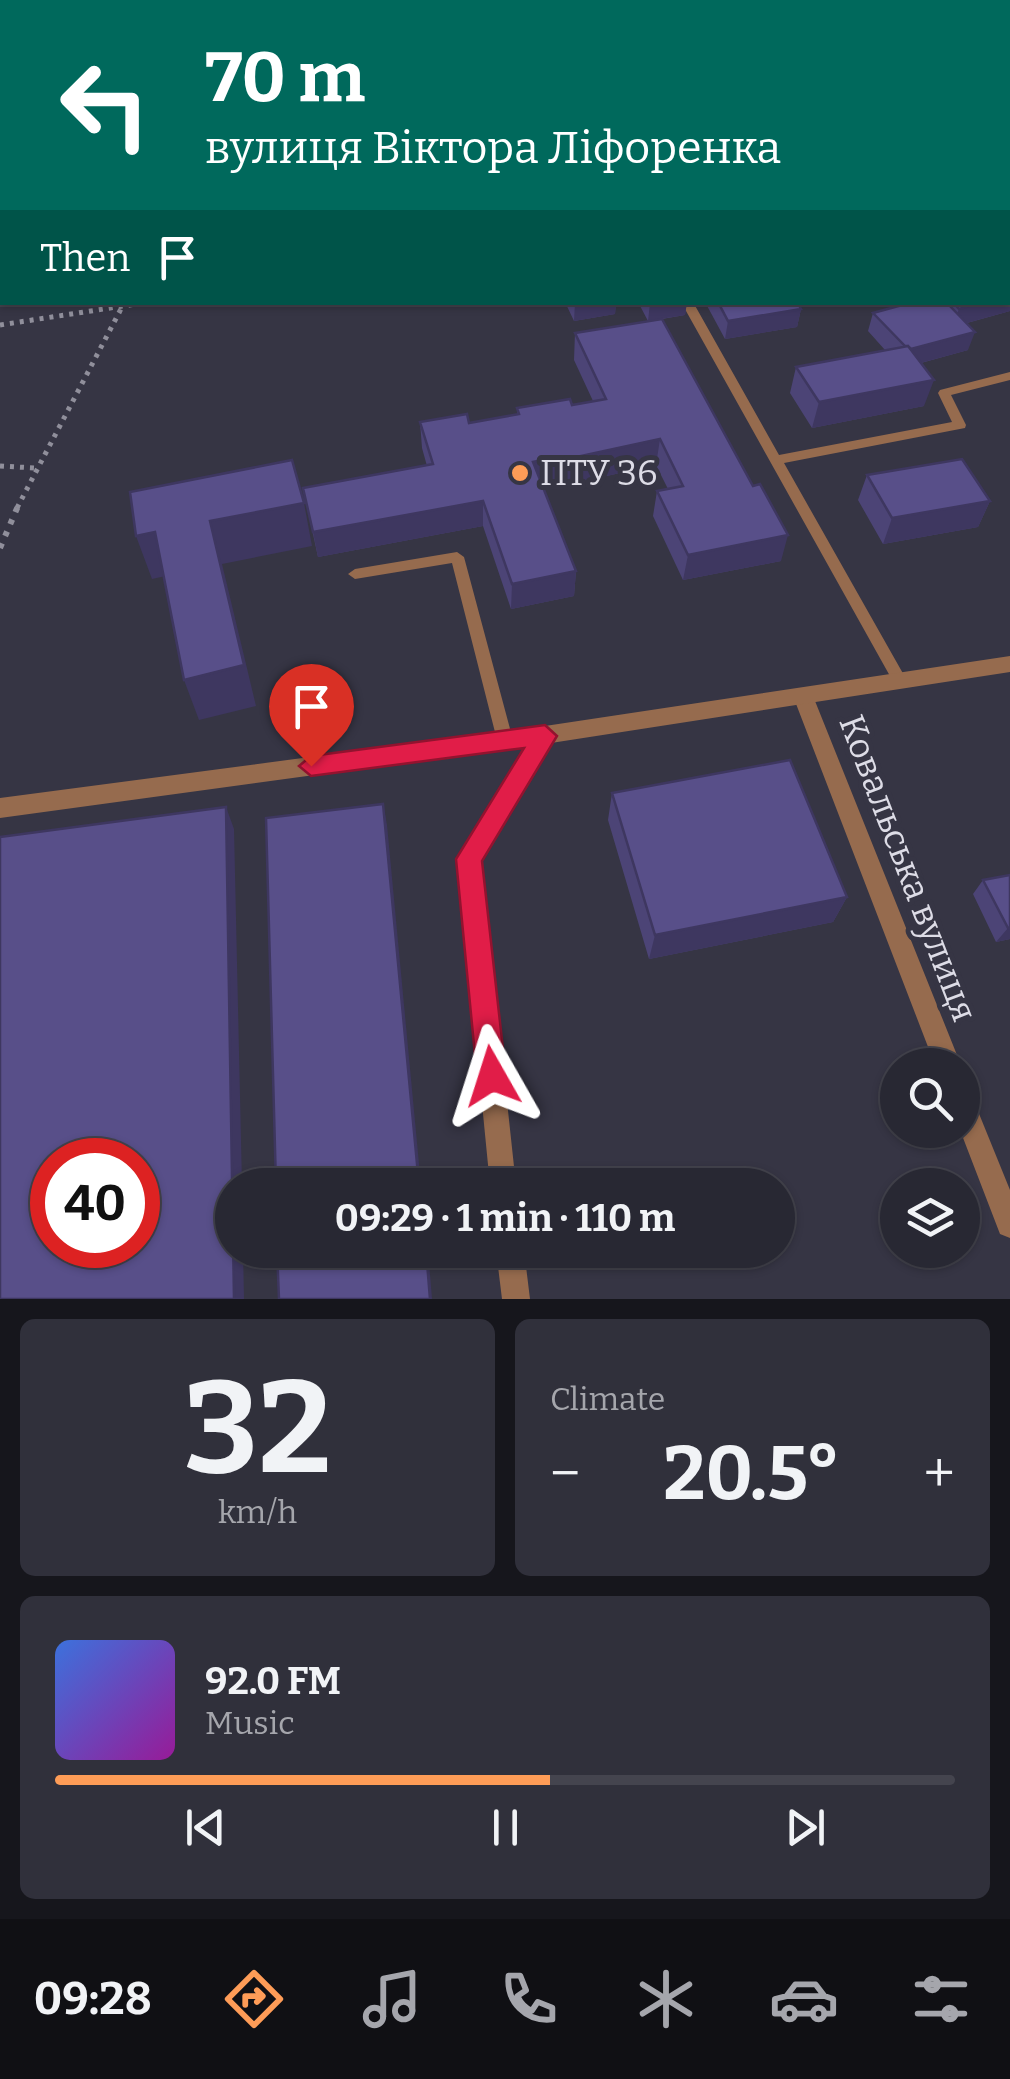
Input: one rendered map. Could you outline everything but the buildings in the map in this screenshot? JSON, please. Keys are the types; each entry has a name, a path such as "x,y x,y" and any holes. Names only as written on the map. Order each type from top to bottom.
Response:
{"street":[{"path":"0,808 545,736 1010,664"},
{"name":"Ковальська вулиця","path":"803,696 941,1048"},
{"path":"502,1168 469,859 545,736"},
{"path":"980,1148 1010,1224"},
{"path":"512,1268 516,1299"}],"lane":[{"path":"689,305 900,680"},
{"path":"776,460 960,424 944,393 1010,376"},
{"path":"355,574 457,557 505,740"}],"path":[{"path":"0,325 128,305"},
{"path":"0,548 35,468 122,306"},
{"path":"0,466 35,468"}],"place":[{"name":"ПТУ 36","path":"520,473"}],"route":[{"path":"311,766 545,736 469,859 492,1076"}]}
